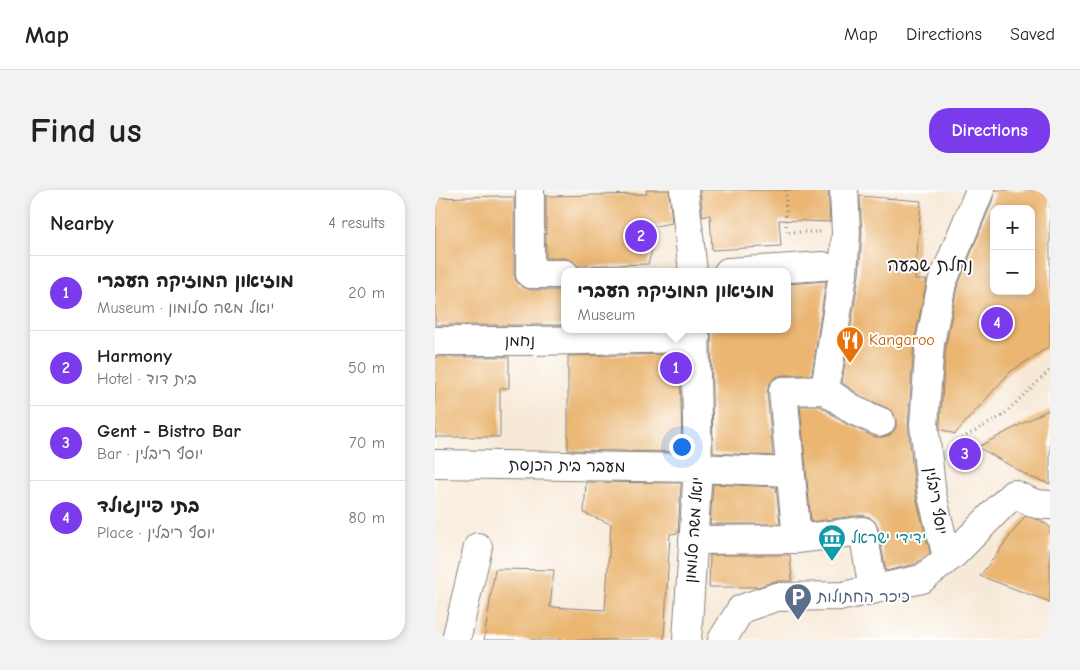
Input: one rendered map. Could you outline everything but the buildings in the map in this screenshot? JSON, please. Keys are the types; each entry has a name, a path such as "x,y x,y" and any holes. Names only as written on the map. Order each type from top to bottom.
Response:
{"street":[{"path":"530,190 530,274 561,274"},
{"path":"684,190 693,268"},
{"path":"825,390 843,274 846,233 844,190"},
{"name":"יוסף ריבלין","path":"722,640 741,609 776,597 843,596 922,579 954,554 945,548 932,494 924,424 930,343 942,283 980,190"},
{"path":"791,268 823,266"},
{"name":"נחמן","path":"435,342 528,342 696,334"},
{"name":"יואל משה סלומון","path":"687,640 698,468 696,334"},
{"path":"797,539 783,390 825,390 855,411 886,423 924,424"},
{"name":"מעבר בית הכנסת","path":"435,464 698,468 790,472"},
{"path":"954,554 1013,494 1045,508"},
{"path":"693,540 797,539 863,531 873,590"},
{"path":"456,640 478,547"}],"path":[{"path":"786,190 786,232 846,233"},
{"path":"948,446 1002,416 1050,370"}],"place":[{"name":"Harmony","path":"641,236"},
{"name":"בתי פיינגולד","path":"997,323"},
{"name":"Kangaroo","path":"850,364"},
{"name":"מוזיאון המוזיקה העברי","path":"676,368"},
{"name":"Gent - Bistro Bar","path":"965,454"},
{"name":"ידידי ישראל","path":"832,562"},
{"name":"כיכר החתולות","path":"798,621"}],"district":[{"name":"נחלת שבעה","path":"930,265"}]}
